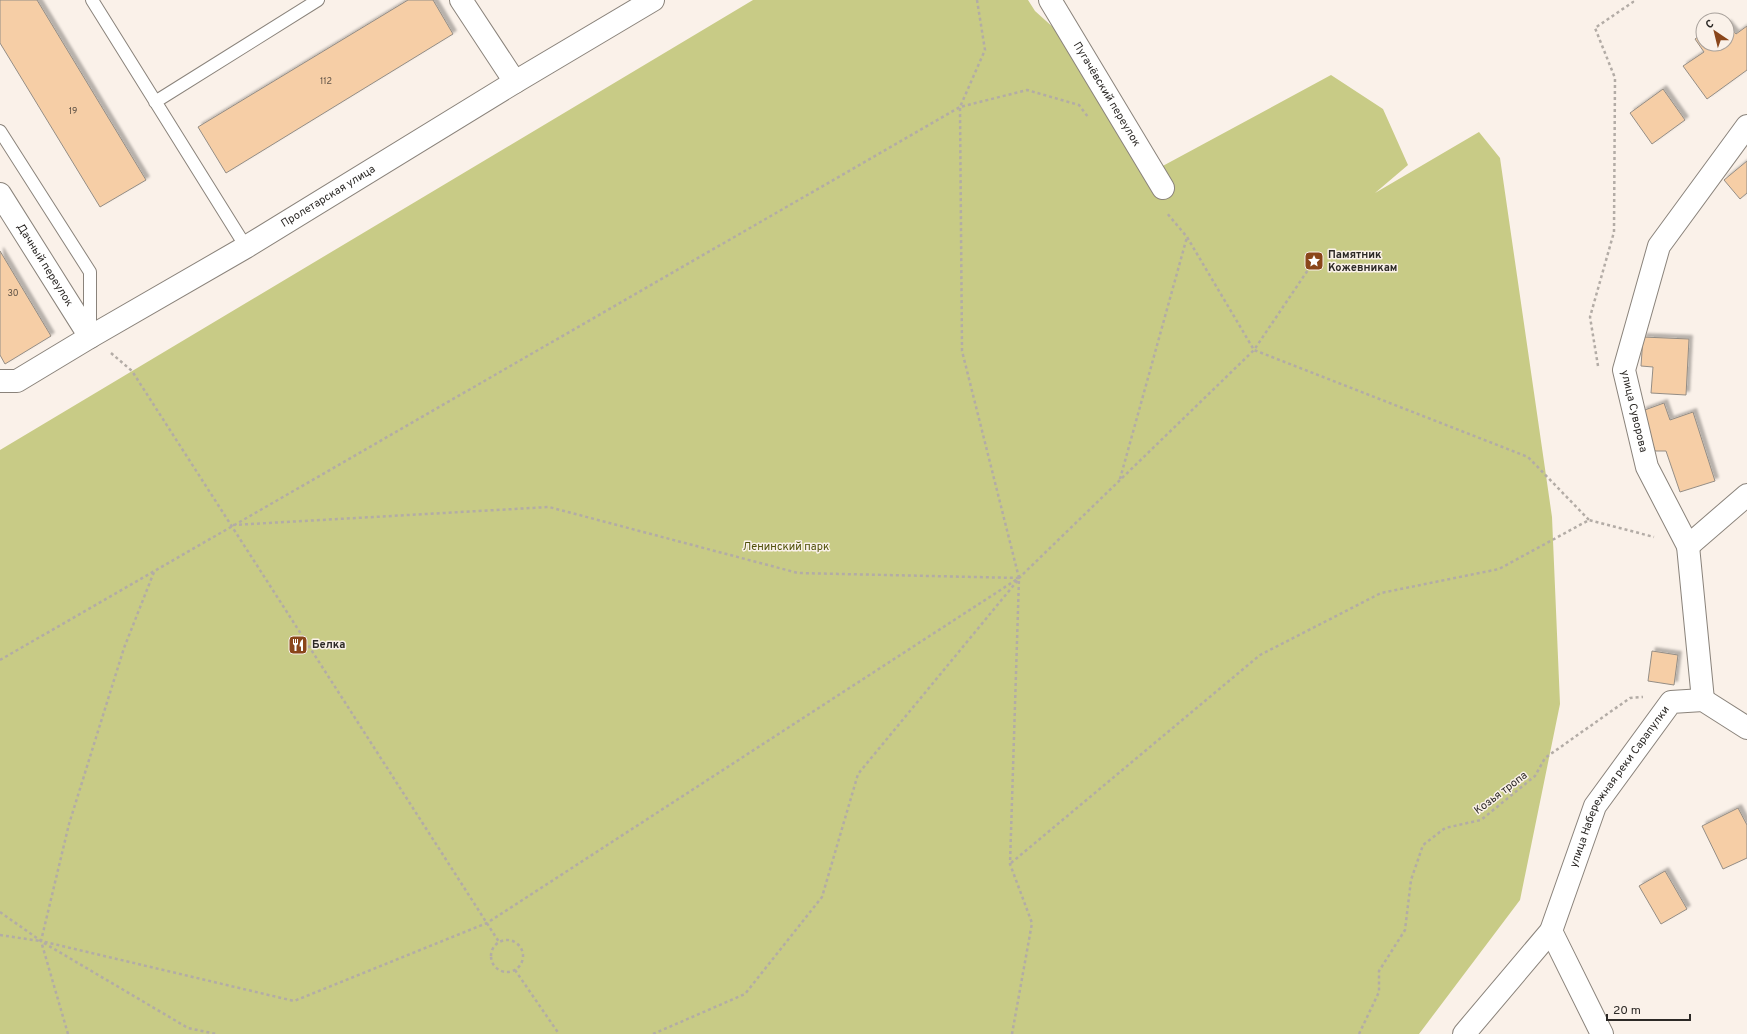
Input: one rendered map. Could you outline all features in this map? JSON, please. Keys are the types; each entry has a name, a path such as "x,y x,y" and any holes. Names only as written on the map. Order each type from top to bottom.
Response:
{"street":[{"path":"461,0 515,82"},
{"name":"Пролетарская улица","path":"0,381 16,381 246,247 652,0"},
{"name":"Пугачёвский переулок","path":"1050,0 1162,198"},
{"name":"улица Суворова","path":"1688,546 1647,467 1624,370 1659,246 1747,126"},
{"name":"Дачный переулок","path":"0,194 90,337"},
{"path":"1747,495 1688,546 1703,700 1747,728"},
{"name":"улица Набережная реки Сарапулки","path":"1464,1034 1551,931 1595,806 1671,702 1703,700"},
{"path":"1551,931 1602,1034"}],"lane":[{"path":"92,0 246,247"},
{"path":"155,102 318,0"},
{"path":"0,130 90,272 90,337"}],"path":[{"path":"977,0 985,50 960,107 962,351 1019,578 1010,864 1032,923 1012,1034"},
{"path":"1598,372 1590,317 1614,232 1615,78 1596,28 1633,2 1632,0"},
{"path":"0,660 960,107 1027,90 1079,105 1089,117"},
{"path":"1162,198 1254,350 1528,457 1589,520 1688,546"},
{"path":"1120,480 1187,237"},
{"path":"652,1034 745,994 822,897 858,774 1019,578 1254,350 1314,261"},
{"path":"90,337 132,371 499,942"},
{"path":"232,525 549,507 798,573 1019,578"},
{"path":"1010,864 1260,655 1382,592 1499,569 1589,520"},
{"path":"68,1034 41,941 69,824 124,648 154,571"},
{"path":"0,934 41,941 294,1001 487,923 1019,578"},
{"name":"Козья тропа","path":"1359,1034 1379,992 1379,971 1405,930 1411,880 1423,845 1445,828 1481,820 1535,776 1545,758 1630,698 1654,695 1671,702"},
{"path":"0,912 41,941 188,1028 216,1034"},
{"path":"508,939 518,943 521,947 524,957 516,970 510,972 499,970 492,961 492,950 499,942 508,939"},
{"path":"516,970 559,1034"}],"green space":[{"name":"Ленинский парк","path":"753,0 1028,0 1035,11 1105,74 1159,168 1331,75 1383,109 1408,165 1375,193 1479,132 1500,158 1552,517 1560,704 1520,900 1419,1034 0,1034 0,450"}],"building":[{"path":"0,0 37,0 146,180 100,207 0,43"},
{"path":"408,0 433,0 453,34 226,173 198,127"},
{"path":"1747,26 1747,70 1707,99 1683,66 1704,52 1735,52 1735,33 1736,34"},
{"path":"1663,89 1685,120 1652,144 1630,113"},
{"path":"1747,161 1747,193 1740,199 1724,180"},
{"path":"0,251 51,336 5,364 0,355"},
{"path":"1643,337 1689,339 1686,395 1651,393 1653,367 1641,366"},
{"path":"1664,403 1670,420 1693,412 1715,481 1680,492 1666,451 1655,451 1642,411"},
{"path":"1652,651 1678,655 1674,685 1648,681"},
{"path":"1738,808 1747,825 1747,858 1723,869 1702,826"},
{"path":"1665,871 1687,909 1661,924 1639,886"}],"place":[{"name":"Памятник Кожевникам","path":"1314,261"},
{"name":"Белка","path":"298,645"}]}
